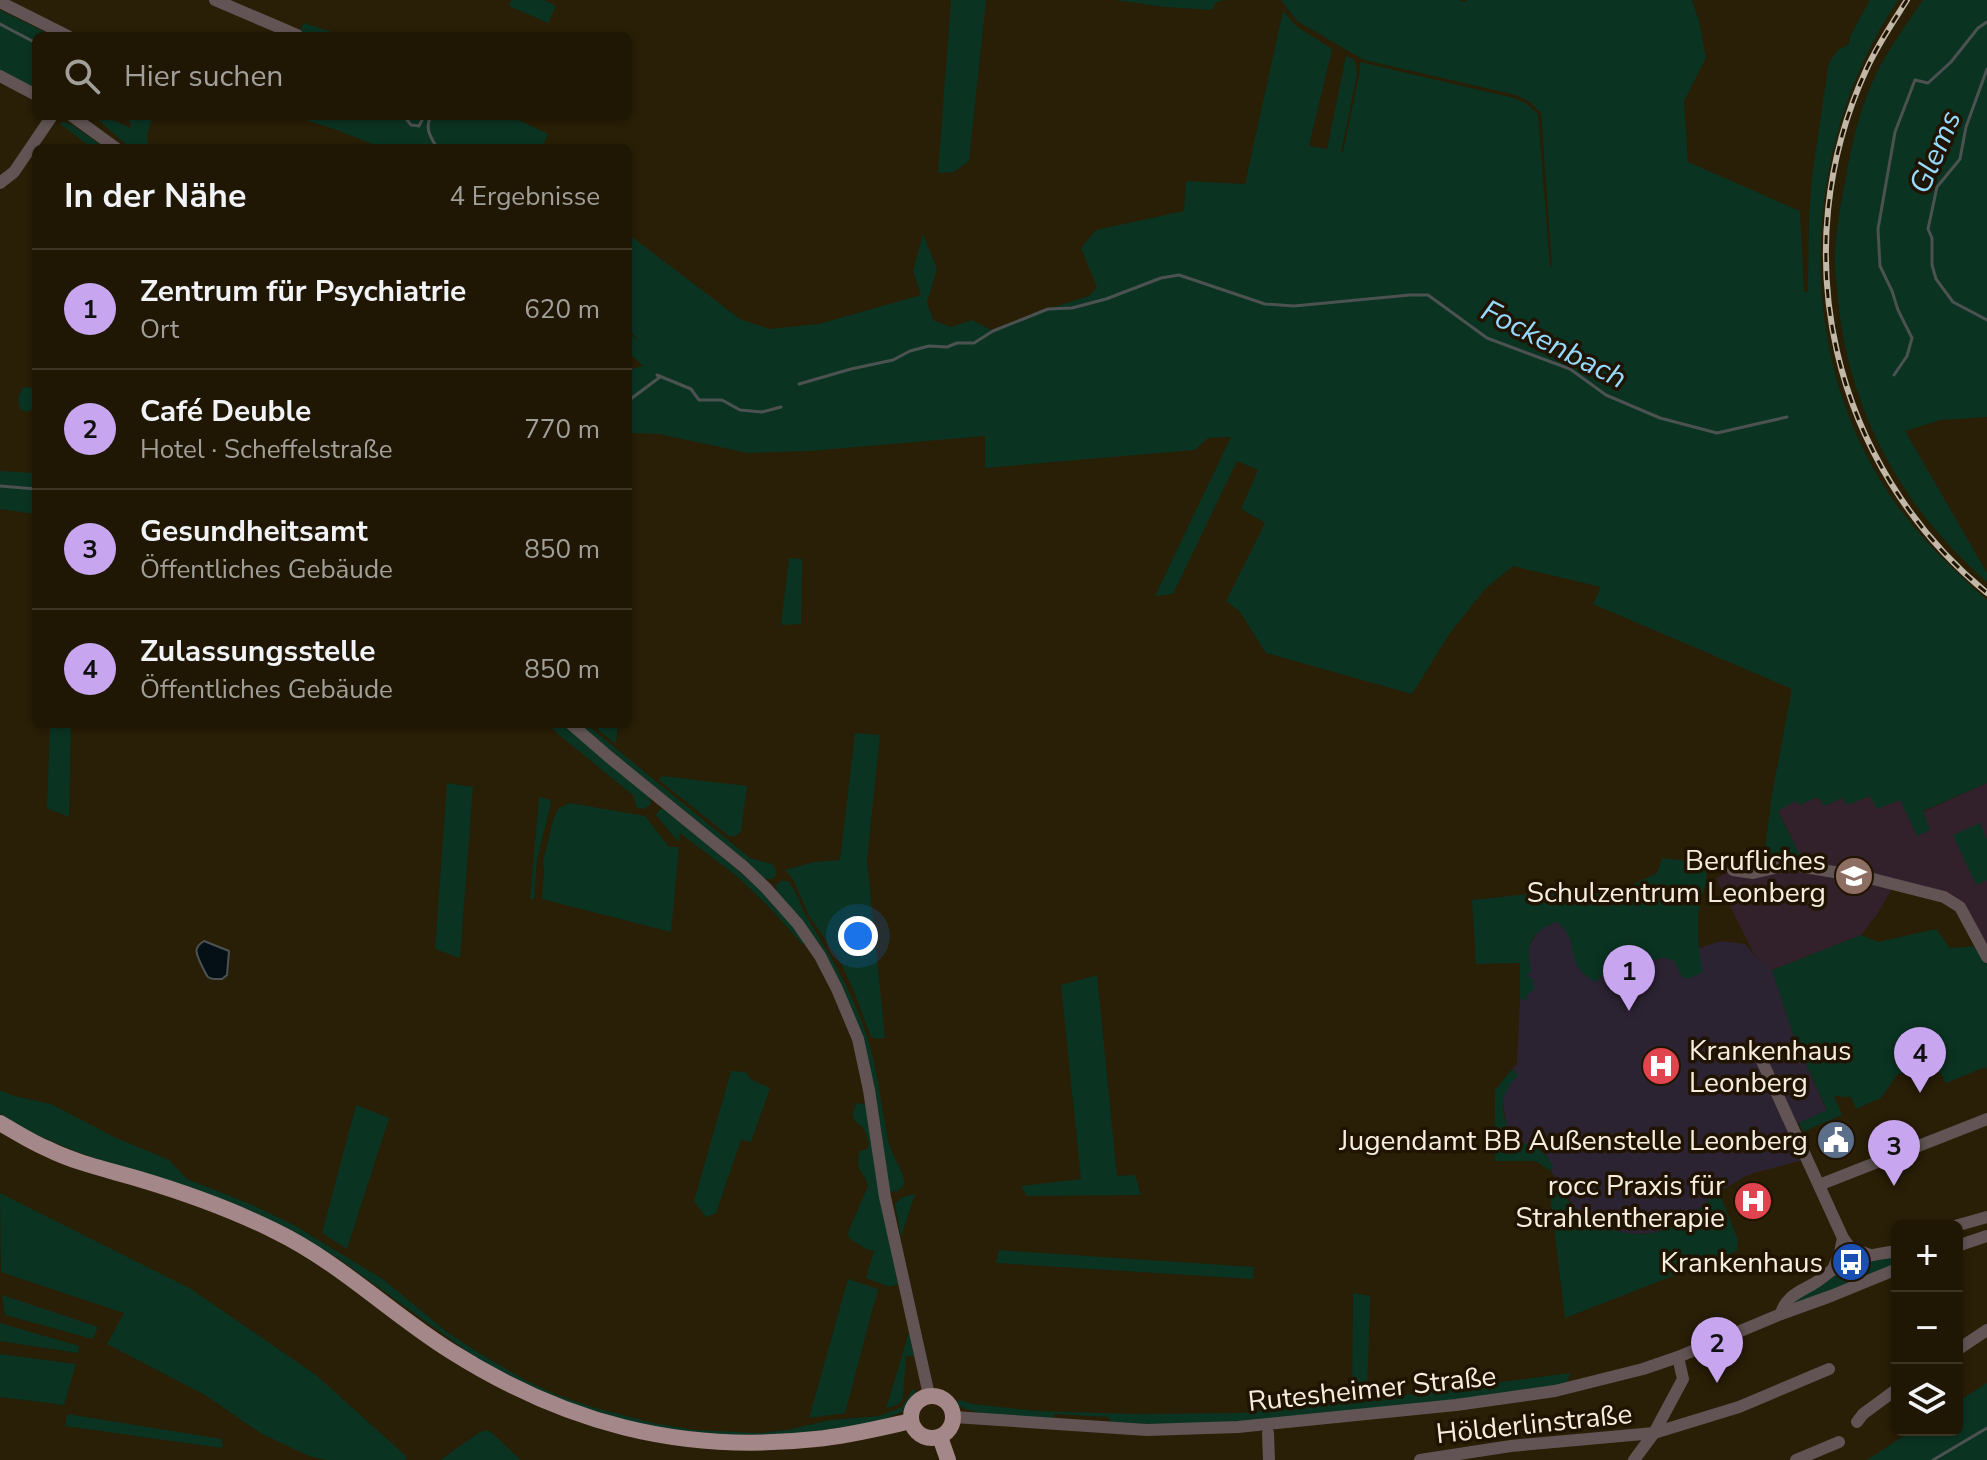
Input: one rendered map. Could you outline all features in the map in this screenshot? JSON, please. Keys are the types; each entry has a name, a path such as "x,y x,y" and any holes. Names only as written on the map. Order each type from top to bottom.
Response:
{"main road":[{"path":"0,1123 50,1151 196,1196 277,1231 325,1259 448,1349 516,1388 586,1418 674,1439 736,1443 817,1439 911,1421"},
{"path":"929,1395 947,1400 954,1417 951,1427 940,1437 929,1438 920,1434 911,1421 915,1404 929,1395"},
{"path":"940,1437 948,1460"}],"street":[{"path":"215,0 290,32"},
{"path":"0,2 60,32"},
{"path":"0,76 32,93"},
{"path":"33,144 49,120"},
{"path":"78,120 110,144"},
{"path":"0,183 14,172 32,145"},
{"path":"576,728 744,867 798,924 820,956 858,1039 885,1197 929,1395"},
{"path":"1733,870 1753,873 1787,865 1799,866 1869,878 1944,897 1960,907 1987,957"},
{"path":"1762,1061 1843,1238 1850,1248 1870,1255"},
{"path":"1819,1185 1987,1119"},
{"path":"1963,1224 1987,1217"},
{"path":"1963,1244 1987,1236"},
{"path":"1833,1269 1843,1238"},
{"name":"Rutesheimer Straße","path":"1781,1314 1783,1305 1793,1295 1833,1269 1870,1255 1891,1252"},
{"name":"Rutesheimer Straße","path":"954,1417 1147,1430 1268,1425 1555,1391 1583,1386 1678,1357 1891,1271"},
{"path":"1963,1346 1987,1330"},
{"path":"1634,1460 1654,1433 1683,1379 1678,1357"},
{"name":"Hölderlinstraße","path":"1420,1460 1511,1446 1654,1433 1739,1407 1829,1369"},
{"path":"1857,1422 1891,1393"},
{"path":"1268,1433 1269,1460"},
{"path":"1796,1460 1839,1442"}],"shaded area":[{"name":"Berufliches Schulzentrum Leonberg","path":"1987,783 1987,957 1960,907 1895,884 1861,935 1772,970 1755,956 1716,878 1733,870 1753,873 1801,858 1778,810 1796,800 1799,805 1818,797 1824,806 1843,797 1870,796 1901,800 1909,818"},
{"name":"Krankenhaus Leonberg","path":"1556,922 1698,949 1720,941 1745,944 1772,970 1794,1037 1827,1111 1790,1127 1804,1160 1744,1177 1719,1192 1690,1217 1656,1233 1621,1232 1594,1222 1574,1207 1540,1148 1512,1141 1502,1098 1518,1075 1512,1069 1517,1064 1520,998 1525,1001 1527,976 1531,970 1527,951 1538,930"},
{"path":"204,941 229,951 227,975 222,979 208,977 201,964 196,951"}],"green space":[{"path":"511,0 544,0 556,6 548,23 509,6"},
{"path":"951,0 986,0 969,161 954,172 938,173"},
{"path":"1115,0 1223,0 1215,3 1212,10"},
{"path":"1281,0 1692,0 1706,58 1684,101 1688,162 1800,211 1804,292 1808,291 1812,176 1829,62 1838,50 1849,44 1850,36 1870,0 1898,0 1867,54 1844,113 1828,174 1821,236 1822,299 1832,362 1851,421 1879,478 1928,543 1987,600 1987,783 1923,811 1930,830 1917,836 1900,800 1877,809 1870,796 1847,805 1842,798 1824,806 1818,797 1799,805 1796,801 1778,811 1801,857 1807,855 1812,868 1762,872 1772,794 1792,689 1593,604 1601,587 1513,566 1485,589 1450,633 1412,694 1266,653 1240,612 1226,601 1265,523 1241,509 1258,470 1237,461 1173,594 1155,596 1231,437 1208,438 1195,450 985,468 985,436 810,451 748,453 659,434 632,433 632,369 643,366 632,356 632,336 641,342 632,334 632,237 740,319 769,329 819,324 921,295 913,271 923,234 937,269 927,302 933,320 951,327 972,320 993,331 1089,296 1097,287 1081,248 1096,230 1184,211 1186,181 1245,184 1283,11 1296,26 1332,49 1309,146 1327,149 1346,56 1353,59 1357,75 1341,152 1360,62 1514,98 1538,114 1552,267 1541,113 1530,102 1516,95 1364,60 1297,21"},
{"path":"1923,0 1987,0 1987,417 1941,420 1905,431 1987,573 1987,582 1929,522 1884,454 1867,418 1854,379 1838,298 1836,235 1858,123 1877,72"},
{"path":"0,10 45,32 32,32 32,88 0,70"},
{"path":"304,23 332,32 299,32"},
{"path":"98,120 113,120 131,128 128,120 152,120 147,136 148,144 125,144"},
{"path":"306,120 518,120 548,134 544,144 372,144"},
{"path":"59,123 74,126 99,144 87,144"},
{"path":"24,387 32,388 32,409 27,412 20,409 19,395"},
{"path":"0,471 32,473 32,489 24,488 32,489 32,513 0,509"},
{"path":"789,558 802,559 801,624 781,625"},
{"path":"50,728 71,728 69,817 47,808"},
{"path":"552,728 571,728 649,797 651,804 644,809 636,807 634,796"},
{"path":"583,728 591,728 750,858 772,864 776,875 765,879"},
{"path":"618,728 616,744 598,730"},
{"path":"855,733 880,735 867,860 885,1038 877,1039 871,1037 840,961 808,914 793,879 785,870 814,862 840,860"},
{"path":"662,776 747,786 741,831 736,836 729,836 659,780"},
{"path":"447,783 473,787 460,958 435,949"},
{"path":"539,797 551,803 537,860 534,899 530,899"},
{"path":"570,803 645,816 669,847 679,847 671,932 542,899 543,861 554,817 559,808"},
{"path":"660,809 665,809 767,895 804,940 803,945 739,878 680,833 679,843 656,815"},
{"path":"1980,823 1987,840 1987,880 1976,885 1953,835"},
{"path":"1662,858 1705,863 1706,880 1700,901 1698,928 1703,972 1688,979 1682,977 1674,961 1663,957 1643,965 1610,967 1596,982 1576,964 1570,938 1556,922 1540,930 1532,940 1529,953 1531,971 1527,976 1533,979 1534,990 1525,1001 1520,998 1520,963 1476,964 1472,900 1548,892 1617,892 1657,873"},
{"path":"788,881 794,889 844,981 865,1030 889,1144 904,1179 905,1184 898,1191 889,1192 859,1030 777,892 776,885"},
{"path":"1936,929 1950,948 1981,946 1987,957 1987,1070 1985,1067 1946,1083 1933,1061 1897,1075 1881,1098 1856,1109 1851,1097 1834,1096 1842,1115 1803,1132 1799,1123 1827,1110 1794,1037 1772,970 1861,935 1878,942"},
{"path":"1097,975 1117,1176 1135,1175 1141,1195 1027,1196 1021,1186 1081,1179 1061,985"},
{"path":"1512,1069 1518,1075 1506,1092 1503,1106 1512,1141 1542,1151 1553,1167 1551,1171 1535,1161 1495,1161 1495,1090"},
{"path":"731,1071 745,1072 752,1080 770,1088 751,1142 741,1140 716,1213 706,1217 694,1201"},
{"path":"0,1090 51,1104 114,1137 169,1160 187,1179 294,1225 384,1280 447,1332 479,1353 525,1380 592,1407 695,1430 759,1433 830,1420 879,1416 902,1407 913,1389 916,1391 902,1412 876,1422 813,1432 736,1437 652,1428 545,1396 479,1360 339,1259 307,1240 246,1209 77,1152 32,1133 0,1114"},
{"path":"857,1103 868,1105 880,1197 898,1284 890,1287 866,1278 874,1251 849,1238 848,1232 868,1186 858,1163 860,1151 867,1149 869,1144 864,1128 853,1117"},
{"path":"356,1105 389,1118 347,1249 322,1233"},
{"path":"1548,1177 1555,1179 1570,1202 1584,1215 1608,1228 1626,1233 1641,1234 1669,1228 1694,1213 1719,1192 1738,1240 1737,1251 1565,1318"},
{"path":"0,1193 191,1289 316,1375 407,1457 405,1460 326,1460 309,1456 262,1434 205,1395 107,1344 124,1313 1,1272"},
{"path":"915,1194 901,1237 895,1204 902,1197"},
{"path":"999,1250 1254,1267 1253,1279 996,1263"},
{"path":"1891,1253 1891,1271 1781,1314 1824,1277"},
{"path":"848,1279 878,1289 845,1413 809,1418"},
{"path":"1353,1293 1370,1296 1367,1400 1570,1373 1567,1384 1296,1418 1190,1425 1119,1423 1111,1422 1108,1417 1054,1414 1053,1420 1016,1417 987,1414 955,1403 960,1400 1037,1411 1138,1414 1239,1413 1352,1402"},
{"path":"2,1295 98,1327 93,1339 5,1315"},
{"path":"0,1323 79,1346 78,1353 0,1341"},
{"path":"909,1332 914,1356 906,1356 903,1398 899,1404 886,1409"},
{"path":"0,1354 76,1364 64,1405 0,1397"},
{"path":"1987,1383 1987,1460 1867,1460 1904,1436 1963,1436 1963,1398"},
{"path":"67,1414 222,1439 222,1448 65,1426"},
{"path":"487,1430 521,1460 440,1460 480,1432"}],"waterway":[{"name":"Fockenbach","path":"1894,375 1907,356 1912,338 1880,266 1878,229 1895,132 1915,80 1928,83 1987,22"},
{"name":"Fockenbach","path":"0,24 32,41"},
{"name":"Glems","path":"1987,69 1966,127 1960,159 1937,187 1928,229 1932,238 1932,265 1936,279 1953,302 1987,320"},
{"name":"Fockenbach","path":"407,120 411,125 419,126 422,120"},
{"name":"Fockenbach","path":"430,120 428,130 435,144"},
{"name":"Fockenbach","path":"799,384 893,360 929,346 974,343 993,331 1048,309 1072,308 1161,278 1179,275 1265,304 1294,306 1428,295 1487,338 1570,369 1606,395 1660,418 1717,433 1787,417"},
{"name":"Fockenbach","path":"657,375 691,389 699,400 722,400 740,410 762,412 781,407"},
{"path":"632,398 660,377"},
{"path":"0,486 32,489"},
{"name":"Glems","path":"1933,1460 1987,1428"}],"railway":[{"path":"1907,0 1867,68 1841,138 1828,209 1827,281 1837,352 1859,419 1891,483 1934,541 1987,593"}],"place":[{"name":"Berufliches Schulzentrum Leonberg","path":"1854,876"},
{"name":"Zentrum für Psychiatrie","path":"1629,1011"},
{"name":"Krankenhaus Leonberg","path":"1661,1066"},
{"name":"Zulassungsstelle","path":"1920,1093"},
{"name":"Jugendamt BB Außenstelle Leonberg","path":"1836,1140"},
{"name":"Gesundheitsamt","path":"1894,1186"},
{"name":"rocc Praxis für Strahlentherapie","path":"1753,1201"},
{"name":"Krankenhaus","path":"1851,1262"},
{"name":"Café Deuble","path":"1717,1383"}]}
